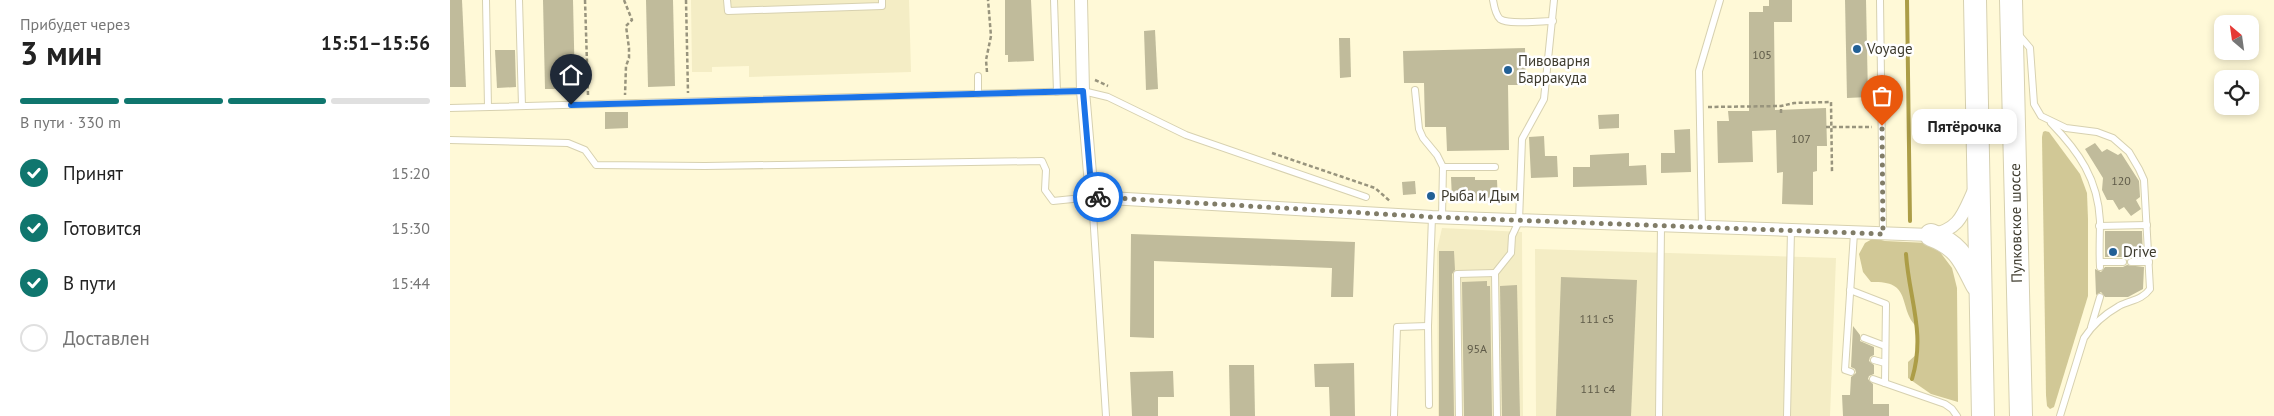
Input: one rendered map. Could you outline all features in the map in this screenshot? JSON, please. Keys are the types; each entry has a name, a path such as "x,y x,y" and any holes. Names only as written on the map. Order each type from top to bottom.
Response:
{"highway":[{"path":"1975,0 1977,184 1983,416"},
{"name":"Пулковское шоссе","path":"2011,0 2021,416"},
{"path":"1931,235 1947,241 1956,248 1980,292"}],"street":[{"path":"1081,0 1083,91 1092,197 1519,221 1931,235 1949,229 1958,223 1977,184"}],"lane":[{"path":"486,0 488,107"},
{"path":"519,0 522,106"},
{"path":"727,0 728,10 882,6 882,0"},
{"path":"1054,0 1057,92"},
{"path":"1493,0 1495,10 1500,19 1509,22 1553,21"},
{"path":"1497,416 1495,274 1511,252 1512,236 1519,221 1522,139 1544,98 1554,0"},
{"path":"1702,227 1699,71 1720,0"},
{"path":"1880,0 1883,234"},
{"path":"2012,26 2030,48 2034,104 2041,116 2066,128 2097,132 2113,138 2129,152 2144,180 2150,289 2140,299 2120,305 2090,328"},
{"path":"978,76 978,94"},
{"path":"1415,90 1419,129 1423,138 1437,155 1442,167 1428,326 1429,405"},
{"path":"450,108 1083,91 1108,97 1186,135 1366,197"},
{"path":"2048,120 2071,144 2094,182 2099,226 2100,265 2122,262"},
{"path":"450,140 568,143 585,150 596,165 705,166 1042,161 1046,170 1045,190 1052,200 1092,197 1106,416"},
{"path":"1442,167 1495,167"},
{"path":"2099,226 2146,225"},
{"path":"1659,416 1661,226"},
{"path":"1787,416 1791,230"},
{"path":"1851,372 1845,370 1848,352 1854,233"},
{"path":"2131,262 2148,262"},
{"path":"1459,416 1458,274 1495,274"},
{"path":"1850,290 1886,304 1885,382"},
{"path":"2060,416 2084,338 2090,328 2100,297"},
{"path":"1394,416 1397,327 1428,326"},
{"path":"1864,338 1885,346"},
{"path":"1874,360 1885,363"},
{"path":"1874,379 1945,404 1952,408 1957,416"}],"path":[{"path":"585,0 588,104"},
{"path":"624,0 632,20 626,26 629,58 626,66 627,79 624,103"},
{"path":"686,0 688,102"},
{"path":"987,94 986,60 991,36 988,0"},
{"path":"1083,73 1115,90"},
{"path":"1699,107 1782,106 1794,103 1831,102 1832,172"},
{"path":"1782,106 1782,113"},
{"path":"1826,127 1882,126"},
{"path":"1271,153 1375,188 1405,215"}],"shaded area":[{"path":"691,0 909,0 911,72 749,77 749,66 712,67 712,72 692,72"},
{"path":"2045,131 2049,132 2080,174 2087,193 2088,219 2088,296 2054,407 2050,409 2047,406 2046,395 2042,137"},
{"path":"1442,228 1522,232 1523,416 1438,416 1437,250"},
{"path":"1874,238 1885,241 1928,243 1940,252 1952,268 1957,288 1958,402 1931,394 1908,378 1908,362 1918,353 1917,327 1907,312 1899,290 1885,283 1871,282 1863,272 1859,254 1865,243"},
{"path":"1535,249 1836,258 1830,416 1536,416"}],"building":[{"path":"450,0 462,0 466,87 450,87"},
{"path":"543,0 573,0 575,89 545,89"},
{"path":"646,0 673,0 675,86 648,87"},
{"path":"1005,0 1031,0 1034,61 1008,62 1008,55 1005,55"},
{"path":"1769,0 1792,0 1792,22 1774,22 1775,110 1826,108 1827,146 1817,146 1817,171 1813,172 1813,205 1782,204 1783,172 1777,173 1776,130 1752,131 1753,162 1718,163 1717,121 1729,121 1728,111 1749,111 1749,12 1763,12 1763,6 1769,6"},
{"name":"Voyage","path":"1845,0 1866,0 1868,97 1847,98"},
{"path":"1155,30 1158,89 1146,90 1144,31"},
{"path":"1339,38 1350,38 1351,77 1340,78"},
{"path":"1525,48 1526,85 1508,85 1509,150 1447,151 1446,127 1425,127 1424,83 1404,83 1403,51"},
{"path":"495,50 515,50 516,87 497,88"},
{"path":"605,112 628,112 628,128 605,129"},
{"path":"1619,114 1619,128 1599,129 1598,115"},
{"path":"1690,129 1691,172 1661,173 1661,153 1675,153 1674,130"},
{"path":"1544,136 1545,156 1557,156 1558,177 1531,178 1529,137"},
{"path":"2095,143 2102,152 2107,149 2118,155 2121,153 2139,181 2140,197 2136,200 2141,209 2131,216 2124,207 2119,210 2113,200 2107,200 2102,190 2103,178 2085,149"},
{"path":"1629,153 1629,166 1646,165 1647,185 1573,187 1573,167 1590,167 1590,155"},
{"path":"1451,177 1475,177 1475,180 1497,180 1498,202 1452,199"},
{"path":"1415,181 1416,194 1403,195 1402,182"},
{"path":"2105,231 2142,231 2143,257 2127,259 2123,257 2105,257"},
{"path":"1131,234 1355,242 1353,297 1331,297 1332,268 1154,261 1154,338 1130,337"},
{"path":"1439,251 1454,251 1455,270 1452,274 1454,416 1439,416"},
{"path":"2127,265 2144,267 2143,289 2128,297 2105,297 2101,292 2096,295 2095,269 2101,272 2105,267 2123,267"},
{"path":"1561,277 1637,280 1631,416 1556,416"},
{"path":"1487,281 1487,286 1490,286 1492,416 1464,416 1462,282"},
{"path":"1517,285 1520,416 1502,416 1500,286"},
{"path":"1853,326 1860,335 1860,341 1874,347 1874,355 1870,357 1869,361 1874,365 1874,374 1869,376 1868,379 1873,384 1873,404 1889,404 1889,416 1843,416 1842,395 1850,395 1851,377 1856,373 1855,369 1851,367"},
{"path":"1354,363 1355,416 1330,416 1329,387 1315,387 1314,364"},
{"path":"1229,365 1254,365 1255,416 1230,416"},
{"path":"1173,371 1174,397 1158,397 1158,416 1132,416 1130,372"}],"waterway":[{"path":"1907,0 1910,221"},
{"path":"1906,254 1917,331 1916,362 1912,379"}],"way so far":[{"path":"1098,197 1432,217 1883,234 1882,126"}],"place":[{"name":"Voyage","path":"1857,49"},
{"name":"Пивоварня Барракуда","path":"1508,70"},
{"name":"Пятёрочка","path":"1882,126"},
{"name":"Рыба и Дым","path":"1431,196"},
{"name":"Drive","path":"2113,252"}],"route":[{"path":"571,105 1083,91 1092,197 1098,197"}]}
